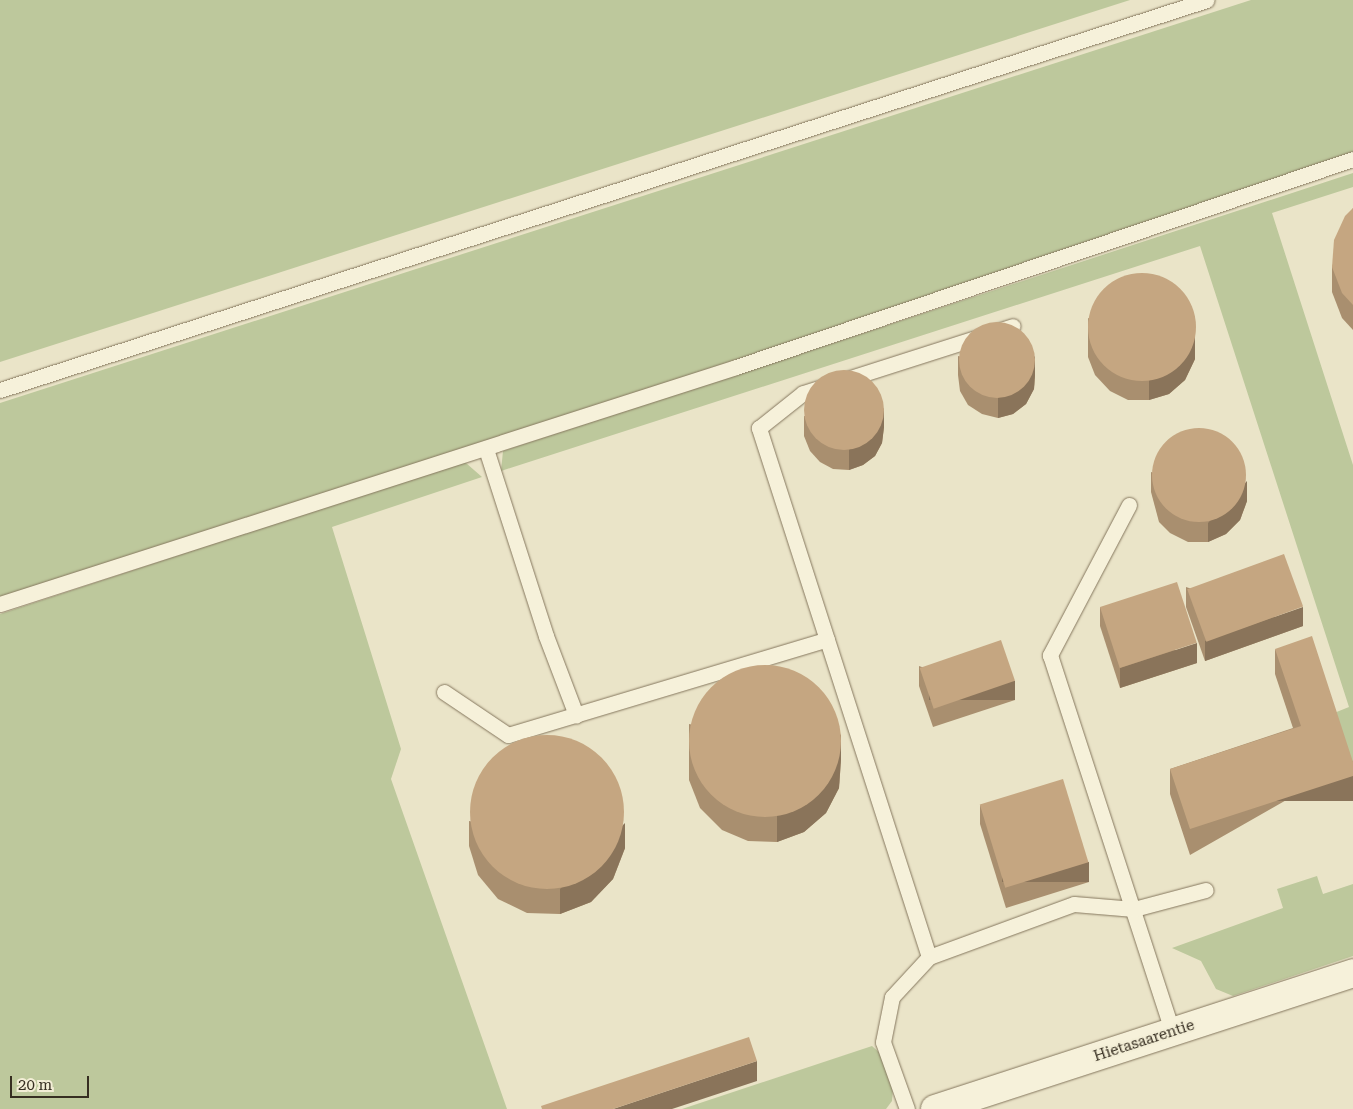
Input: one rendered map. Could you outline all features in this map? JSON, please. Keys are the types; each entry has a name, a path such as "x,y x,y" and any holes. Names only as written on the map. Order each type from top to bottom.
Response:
{"street":[{"name":"Hietasaarentie","path":"935,1109 1353,972"}],"lane":[{"path":"0,390 1207,0"},
{"path":"0,604 486,449 1184,218 1233,197 1353,159"},
{"path":"929,957 759,428 802,393 1013,326"},
{"path":"486,449 546,636 576,715"},
{"path":"1129,505 1050,655 1134,909 1172,1031"},
{"path":"444,692 508,735 827,639"},
{"path":"907,1109 883,1042 892,997 929,957 1074,904 1134,909 1206,890"}],"green space":[{"path":"0,0 1130,0 0,362"},
{"path":"1251,0 1353,0 1353,156 0,603 0,403"},
{"path":"1353,173 1353,187 1272,213 1353,465 1353,787 1329,715 1349,707 1200,246 501,471 503,451"},
{"path":"459,463 466,463 482,477 332,527 401,749 391,779 507,1109 0,1109 0,614"},
{"path":"1317,876 1323,894 1353,884 1353,956 1233,996 1216,989 1201,961 1172,948 1283,908 1277,889"},
{"path":"872,1046 881,1054 893,1087 892,1101 886,1109 682,1109"}],"building":[{"path":"1353,208 1353,305 1342,293 1332,267 1334,240 1345,216"},
{"path":"1142,273 1163,277 1180,289 1192,306 1196,327 1192,348 1180,365 1163,377 1142,381 1121,377 1104,365 1092,348 1088,327 1092,306 1104,289 1121,277"},
{"path":"997,322 1011,325 1024,333 1032,346 1035,360 1032,374 1024,387 1011,395 997,398 983,395 970,387 962,374 959,360 962,346 970,333 983,325"},
{"path":"844,370 859,373 872,382 881,395 884,410 881,425 872,438 859,447 844,450 829,447 816,438 807,425 804,410 807,395 816,382 829,373"},
{"path":"1199,428 1217,431 1232,442 1243,457 1246,475 1243,493 1232,508 1217,519 1199,522 1181,519 1166,508 1155,493 1152,475 1155,457 1166,442 1181,431"},
{"path":"1284,554 1303,607 1206,642 1187,589"},
{"path":"1177,582 1197,643 1120,668 1100,607"},
{"path":"1312,636 1353,762 1353,776 1190,829 1170,769 1301,726 1275,649"},
{"path":"1001,640 1015,681 934,709 920,668"},
{"path":"765,665 780,666 794,671 819,687 835,712 840,726 840,756 835,770 819,795 794,811 780,816 765,817 750,816 736,811 711,795 695,770 690,756 689,741 690,726 695,712 711,687 736,671 750,666"},
{"path":"547,735 577,740 602,757 619,782 624,812 619,842 602,867 577,884 547,889 517,884 492,867 475,842 470,812 475,782 492,757 517,740"},
{"path":"1063,779 1088,862 1005,888 980,804"},
{"path":"749,1037 757,1061 613,1109 542,1109 541,1106"}]}
